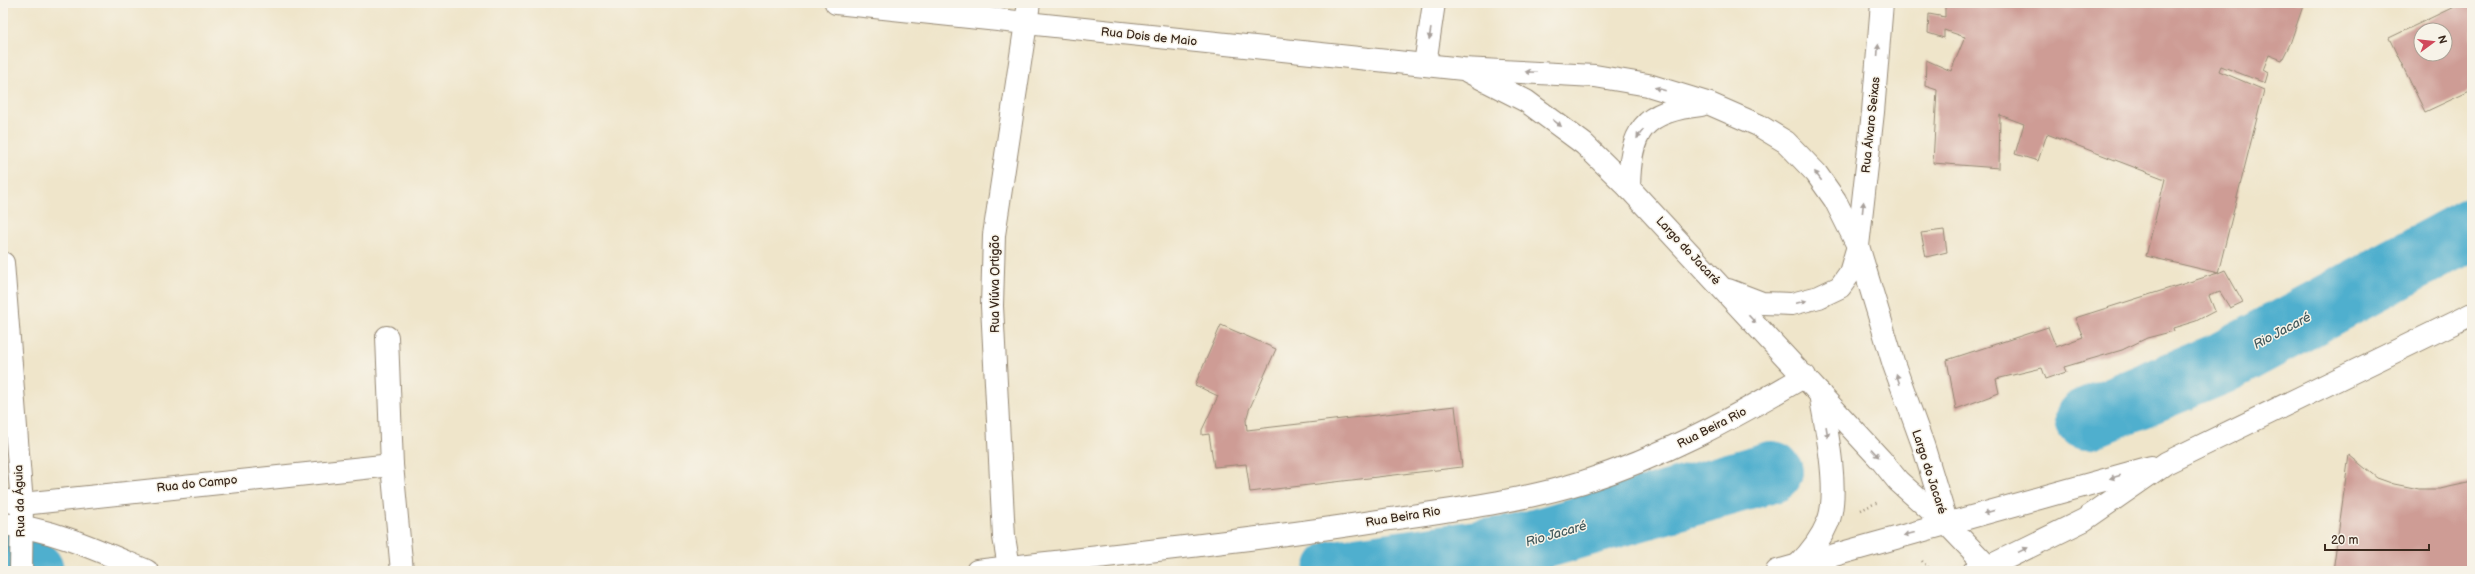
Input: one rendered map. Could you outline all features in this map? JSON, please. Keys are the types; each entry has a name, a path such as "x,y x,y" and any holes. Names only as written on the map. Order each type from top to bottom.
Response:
{"street":[{"name":"Rua Dois de Maio","path":"836,3 1027,13 1463,69"},
{"path":"1425,64 1434,3"},
{"name":"Rua Álvaro Seixas","path":"1858,246 1873,112 1882,3"},
{"name":"Rua Viúva Ortigão","path":"1009,567 1004,537 992,306 994,235 1027,13"},
{"name":"Largo do Jacaré","path":"1463,69 1595,76 1648,85 1710,104 1758,125 1786,142 1816,173 1835,200 1858,246 1894,365 1923,445 1947,524"},
{"name":"Largo do Jacaré","path":"1463,69 1526,101 1554,120 1584,144 1630,188 1805,376 1898,482 1947,524"},
{"path":"1630,188 1630,158 1637,138 1654,116 1674,108 1710,104"},
{"path":"1723,288 1762,303 1792,304 1819,297 1840,287 1850,273 1858,246"},
{"name":"Rua da Águia","path":"3,263 12,502 21,571"},
{"path":"1947,524 1985,570 2084,520 2166,463 2472,314"},
{"path":"387,337 392,465 402,571"},
{"name":"Rua Beira Rio","path":"977,571 1276,537 1519,499 1584,482 1669,450 1729,420 1805,376"},
{"path":"1798,565 1815,547 1829,521 1832,494 1829,446 1820,394"},
{"path":"1777,571 2166,463"},
{"name":"Rua do Campo","path":"12,502 392,465"},
{"path":"15,527 64,536 147,571"}],"building":[{"path":"1945,3 2304,3 2290,44 2282,60 2269,55 2263,70 2268,73 2265,83 2221,66 2219,71 2264,90 2218,273 2146,256 2165,179 2047,134 2038,161 2015,154 2024,124 2000,115 1999,168 1933,163 1937,90 1925,86 1926,60 1951,71 1965,37 1944,30 1944,38 1928,33 1929,14 1945,17"},
{"path":"2462,3 2472,3 2472,90 2425,112 2389,38 2413,26 2413,62 2453,62 2453,22 2422,22"},
{"path":"1944,230 1947,252 1926,257 1921,233"},
{"path":"2225,270 2243,302 2230,308 2220,292 2209,296 2215,311 2196,321 2173,328 2174,331 2147,338 2122,350 2064,367 2066,372 2046,379 2042,368 1996,379 1999,393 1956,409 1947,360 2048,327 2056,347 2083,337 2075,318"},
{"path":"1221,325 1276,349 1249,410 1246,420 1247,430 1455,406 1462,467 1250,492 1246,464 1214,467 1209,434 1202,435 1202,430 1218,396 1195,385"},
{"path":"2349,455 2377,478 2394,484 2419,489 2440,489 2472,482 2472,571 2333,571"}],"waterway":[{"name":"Rio Jacaré","path":"2086,419 2222,363 2472,228"},
{"name":"Rio Jacaré","path":"1335,571 1515,546 1772,472"},
{"name":"Rio Jacaré","path":"3,560 33,571"}]}
